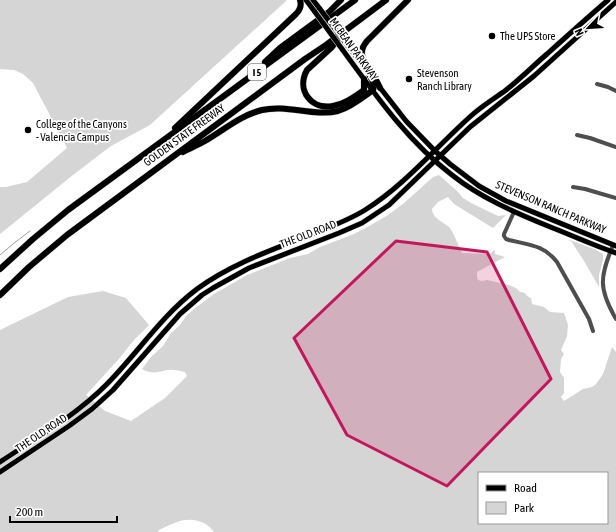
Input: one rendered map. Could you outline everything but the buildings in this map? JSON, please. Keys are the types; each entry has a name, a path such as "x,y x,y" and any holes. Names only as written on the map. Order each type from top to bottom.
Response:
{"highway":[{"path":"158,144 299,11 301,5 300,0"},
{"path":"251,76 280,48 329,12 341,0"},
{"name":"GOLDEN STATE FREEWAY","path":"0,269 68,210 355,0"},
{"name":"GOLDEN STATE FREEWAY","path":"0,295 67,234 298,63 386,0"},
{"path":"380,88 363,60 363,47 367,41 408,0"},
{"path":"343,32 332,47 304,74 303,83 305,92 316,104 327,107 338,105 347,102 364,90 366,76"},
{"path":"169,158 205,141 253,113 267,109 281,108 326,112 337,111 352,105 373,90 373,83 366,76"}],"main road":[{"name":"MCBEAN PARKWAY","path":"306,0 348,46"},
{"name":"MCBEAN PARKWAY","path":"313,0 317,11 342,49 366,76"},
{"name":"THE OLD ROAD","path":"0,462 77,411 95,396 108,384 177,306 197,289 234,266 355,216 376,203 435,151 471,116 506,90 608,0"},
{"name":"THE OLD ROAD","path":"0,472 92,410 113,390 170,324 191,304 202,296 224,281 249,268 362,223 389,205 470,127 529,80 616,2"},
{"name":"STEVENSON RANCH PARKWAY","path":"348,46 366,76 380,88 406,121 440,156 479,186 506,201 615,245"},
{"name":"STEVENSON RANCH PARKWAY","path":"373,90 400,126 435,162 457,180 479,194 514,212 613,252"}],"street":[{"path":"597,84 616,91"},
{"path":"577,135 590,138 616,148"},
{"path":"573,187 616,198"},
{"path":"514,212 504,236 509,240 543,249 553,257 589,319 593,331"},
{"path":"615,245 604,270 603,282 605,298 616,319"}],"highlighted area":[{"path":"396,241 487,252 551,379 447,486 347,435 294,338"}],"green space":[{"path":"0,0 286,1 150,125 111,146 0,234 0,187 27,182 67,148 33,83 23,74 14,70 0,69"},
{"path":"439,175 463,198 471,203 498,216 506,215 493,228 454,204 448,197 438,202 432,209 436,218 451,229 462,253 489,254 495,250 495,254 505,257 477,272 478,280 487,280 509,285 531,298 532,304 544,307 550,312 564,313 568,325 567,336 561,350 564,354 561,359 560,372 564,378 564,393 561,397 564,401 583,389 592,387 596,384 603,374 612,347 616,352 616,532 214,532 202,522 187,520 172,524 159,530 158,532 0,532 0,330 68,297 103,291 126,298 149,325 86,395 105,411 131,421 165,398 187,376 185,372 176,370 152,372 142,369 151,357 163,346 171,333 194,309 214,294 247,275 290,258 308,254 320,247 354,234 388,215 403,204 433,177"},
{"path":"567,239 603,254 599,275 599,287 572,242"}],"waterway":[{"path":"0,255 30,231"}],"place":[{"name":"The UPS Store","path":"492,36"},
{"name":"Stevenson Ranch Library","path":"409,79"},
{"name":"College of the Canyons - Valencia Campus","path":"28,130"}]}
